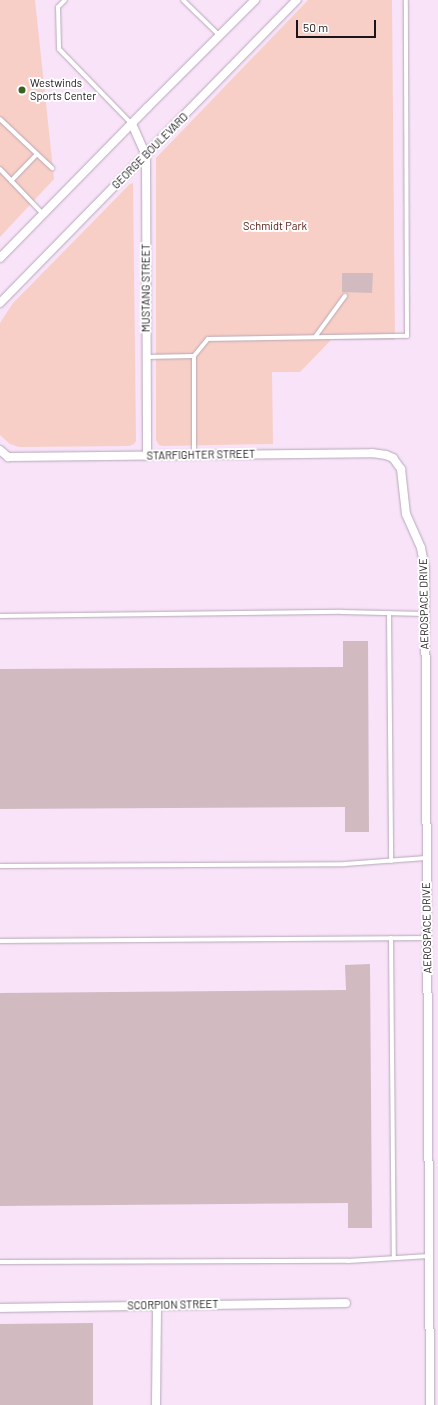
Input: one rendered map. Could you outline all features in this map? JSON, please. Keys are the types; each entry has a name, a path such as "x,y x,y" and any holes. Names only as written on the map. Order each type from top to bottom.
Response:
{"street":[{"path":"0,258 255,0"},
{"name":"GEORGE BOULEVARD","path":"0,303 297,0"},
{"name":"MUSTANG STREET","path":"132,124 146,155 146,456"},
{"name":"STARFIGHTER STREET","path":"0,450 8,457 372,453 386,455 392,458"},
{"name":"AEROSPACE DRIVE","path":"392,458 401,469 406,514 424,556 428,938 430,1405"},
{"name":"SCORPION STREET","path":"0,1308 346,1303"},
{"path":"156,1405 157,1306"}],"lane":[{"path":"65,0 58,7 59,49 132,124"},
{"path":"183,0 219,35"},
{"path":"194,455 194,356 208,339 407,336 406,0"},
{"path":"0,119 52,168"},
{"path":"11,181 37,154"},
{"path":"0,169 44,214"},
{"path":"315,337 344,296"},
{"path":"146,357 194,356"},
{"path":"0,616 342,612 425,614"},
{"path":"389,613 391,861"},
{"path":"0,866 345,864 426,858"},
{"path":"391,938 394,1258"},
{"path":"0,941 428,938"},
{"path":"0,1262 340,1261 430,1256"}],"shaded area":[{"path":"0,0 438,0 438,1405 0,1405"}],"green space":[{"name":"Westwinds Sports Center","path":"0,0 35,0 54,179 0,237"},
{"name":"Schmidt Park","path":"308,0 392,0 395,340 331,340 300,372 272,372 273,444 159,445 156,440 156,158"},
{"path":"133,183 136,441 134,444 129,446 19,447 10,444 0,435 0,323 13,303 130,184"}],"building":[{"path":"342,273 373,273 372,293 342,292"},
{"path":"343,641 368,641 369,832 345,832 345,807 0,809 0,669 343,667"},
{"path":"370,964 372,1228 348,1228 348,1203 0,1206 0,993 346,990 345,965"},
{"path":"93,1323 93,1405 0,1405 0,1324"}],"place":[{"name":"Westwinds Sports Center","path":"22,90"}]}
